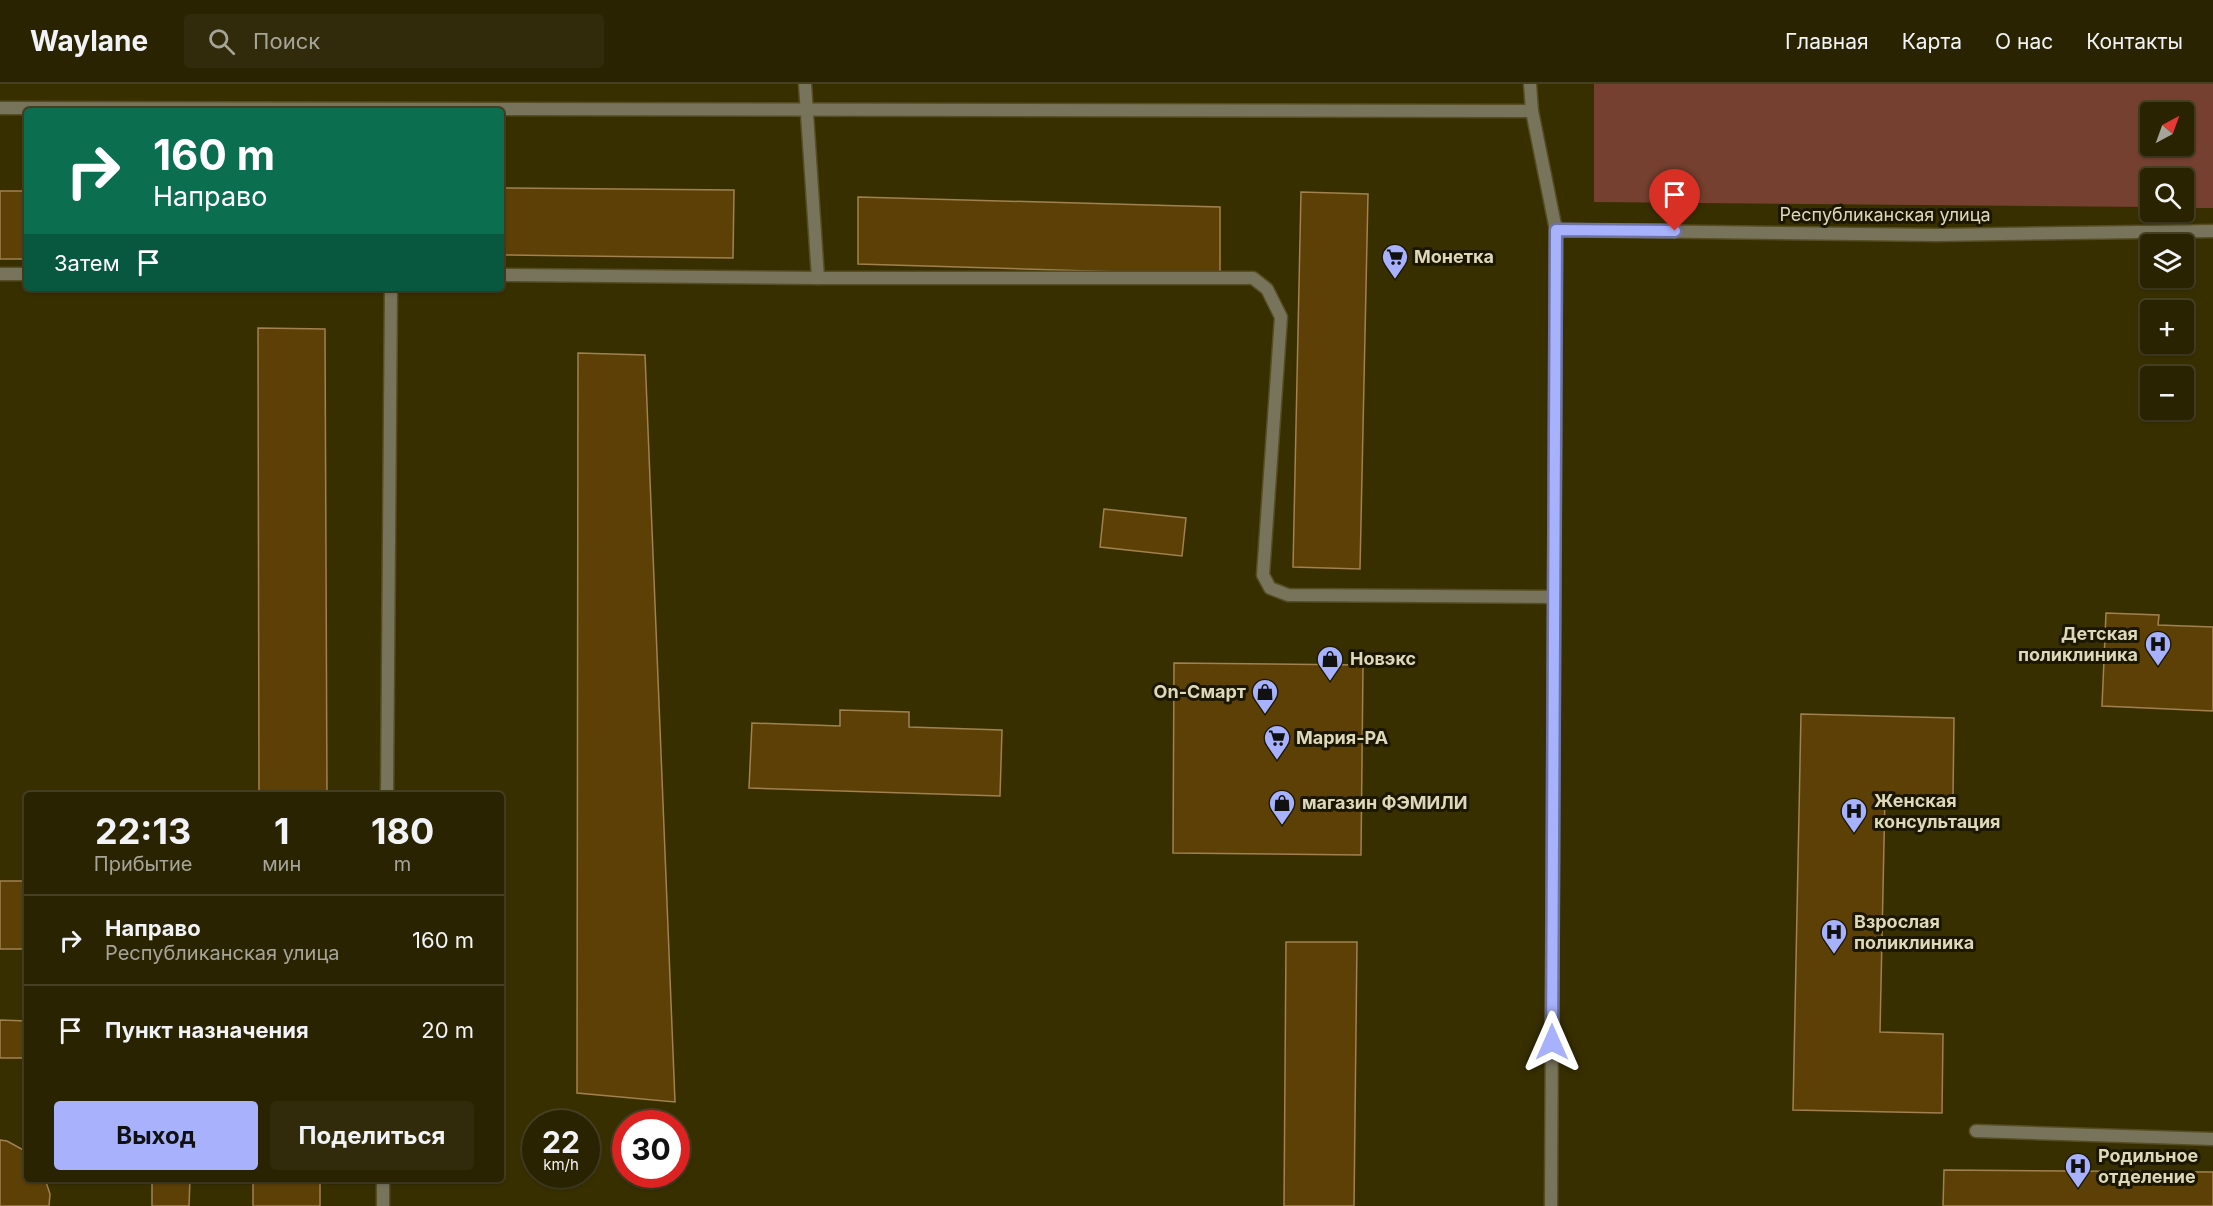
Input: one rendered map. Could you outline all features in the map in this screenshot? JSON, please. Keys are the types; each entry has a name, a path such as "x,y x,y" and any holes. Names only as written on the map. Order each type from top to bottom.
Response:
{"street":[{"path":"806,84 818,278"},
{"path":"1530,84 1532,111 1556,230 1551,1206"},
{"path":"0,108 24,108"},
{"path":"504,109 1532,111"},
{"name":"Республиканская улица","path":"1556,230 1937,235 2213,231"},
{"path":"0,274 24,274"},
{"path":"504,275 1253,278 1267,289 1281,318 1263,575 1270,588 1288,595 1554,597"},
{"path":"387,792 392,291"},
{"path":"1976,1131 2213,1139"},
{"path":"382,1206 383,1182"}],"shaded area":[{"path":"1594,84 2213,84 2213,208 2194,208 2194,168 2140,168 2140,207 1594,202"}],"building":[{"path":"504,188 734,190 733,258 504,255"},
{"path":"0,191 24,191 24,259 0,259"},
{"path":"1301,192 1368,194 1360,569 1293,567"},
{"path":"858,197 1220,207 1220,275 858,264"},
{"path":"258,328 325,329 327,792 259,792"},
{"path":"578,353 645,355 675,1102 577,1093"},
{"path":"1104,509 1186,518 1182,556 1100,547"},
{"name":"Детская поликлиника","path":"2106,613 2159,615 2158,625 2213,627 2213,711 2102,706"},
{"path":"1174,663 1363,665 1361,855 1173,853"},
{"path":"840,710 909,712 909,727 1002,730 1000,796 749,788 752,723 840,726"},
{"path":"1801,714 1954,718 1953,797 1885,795 1880,1032 1943,1034 1942,1113 1793,1110"},
{"path":"0,881 24,881 24,949 0,949"},
{"path":"1286,942 1357,942 1354,1206 1284,1206"},
{"path":"0,1020 24,1021 24,1058 0,1058"},
{"path":"0,1140 7,1141 24,1150 24,1182 46,1182 50,1194 49,1206 0,1206"},
{"name":"Родильное отделение","path":"1944,1170 2213,1172 2213,1206 1943,1206"},
{"path":"152,1182 190,1182 189,1206 152,1206"},
{"path":"253,1182 320,1182 320,1206 253,1206"}],"place":[{"name":"Монетка","path":"1395,280"},
{"name":"Детская поликлиника","path":"2158,667"},
{"name":"Новэкс","path":"1330,682"},
{"name":"On-Смарт","path":"1265,715"},
{"name":"Мария-РА","path":"1277,761"},
{"name":"магазин ФЭМИЛИ","path":"1282,826"},
{"name":"Женская консультация","path":"1854,834"},
{"name":"Взрослая поликлиника","path":"1834,955"},
{"name":"Родильное отделение","path":"2078,1189"}],"route":[{"path":"1552,1042 1556,230 1675,231"}]}
